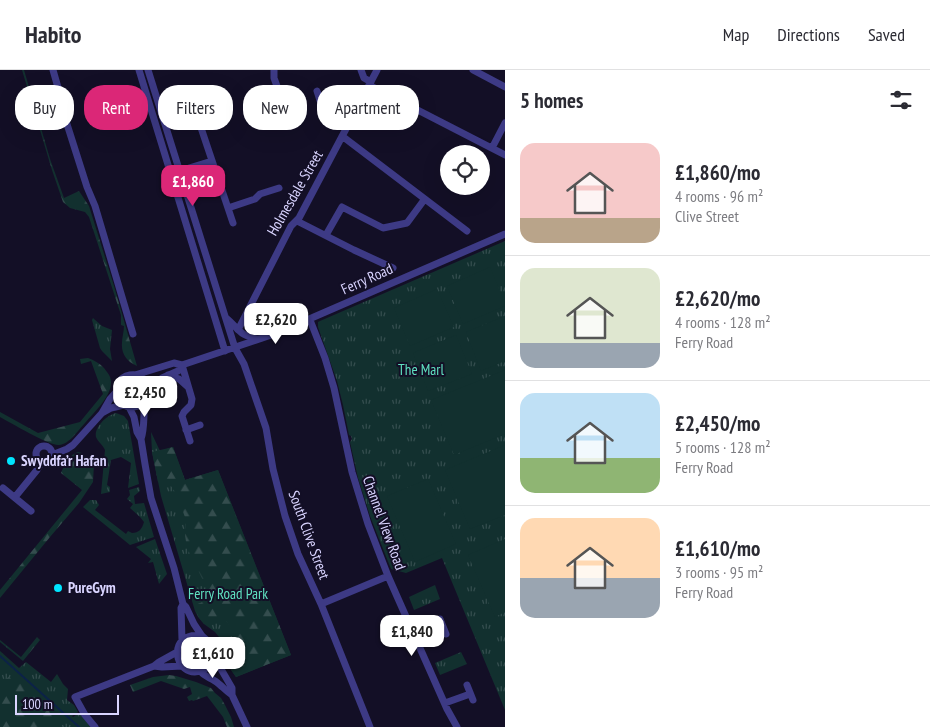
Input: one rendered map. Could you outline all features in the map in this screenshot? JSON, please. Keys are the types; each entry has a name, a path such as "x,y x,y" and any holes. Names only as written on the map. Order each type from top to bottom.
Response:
{"street":[{"path":"53,70 59,91 59,99 87,187 95,206 133,334"},
{"path":"139,70 225,351"},
{"name":"South Clive Street","path":"148,70 225,318 235,348 244,364 266,428 273,469 285,516 298,554 321,604 370,727"},
{"path":"274,70 277,85"},
{"path":"361,70 364,78 370,84 505,155"},
{"name":"Holmesdale Street","path":"370,84 377,70"},
{"path":"473,70 505,87"},
{"path":"492,148 505,124"},
{"path":"202,130 232,223"},
{"name":"Holmesdale Street","path":"238,330 291,226 297,221 345,130"},
{"path":"342,136 466,230"},
{"path":"171,174 212,161"},
{"path":"228,208 278,188"},
{"path":"326,236 342,207 383,228 407,223 424,200"},
{"path":"297,221 393,268"},
{"name":"Ferry Road","path":"117,391 119,382 131,375 174,363 182,365 259,340 310,320 505,234"},
{"path":"225,318 246,336 259,340"},
{"name":"Channel View Road","path":"310,320 334,388 348,458 368,524 388,576 457,727"},
{"path":"182,365 192,402 182,418 190,441"},
{"name":"Ferry Road","path":"149,390 159,380 178,371 182,365"},
{"path":"135,375 145,380 149,390 148,399 145,403 144,431 141,439"},
{"path":"168,375 179,379 189,387"},
{"path":"117,391 118,399 126,406 135,421 137,432 141,439 152,498 183,604 202,636 210,642 214,657 232,688 232,695 247,727"},
{"path":"52,454 51,450 43,446 36,452 36,457 42,462 48,462 52,454 73,445 102,413 117,391"},
{"path":"102,413 111,408 137,407 145,403"},
{"path":"186,430 200,425"},
{"path":"14,498 42,462"},
{"path":"3,488 31,511"},
{"path":"321,604 388,576"},
{"path":"182,640 181,608 183,604"},
{"path":"416,638 444,630 440,619"},
{"path":"202,636 188,636 182,640 178,646 178,661 182,666 194,672 210,665 214,657"},
{"path":"95,727 85,715 75,697 154,666 177,652"},
{"path":"154,666 182,666"},
{"path":"200,671 204,676 216,682 232,695"},
{"path":"445,703 472,697 467,686"}],"green space":[{"path":"22,70 24,70 28,85 26,85"},
{"path":"40,130 64,198 79,191 89,206 137,366 128,360 123,351 124,326 121,325 121,315 89,217 85,212 70,208 63,202"},
{"name":"The Marl","path":"505,241 505,710 442,558 406,573 391,569 370,516 358,478 350,442 352,439 349,435 337,381 318,327 318,322"},
{"path":"490,267 505,306 463,324 447,286"},
{"path":"437,289 454,327 410,346 394,308"},
{"path":"505,316 505,361 481,371 466,332"},
{"path":"93,318 102,326 112,330 110,349 112,361 100,348"},
{"path":"456,335 472,374 428,391 413,353"},
{"path":"88,358 104,368 110,377 110,389 98,408 67,442 59,445 48,442 0,417 0,412 38,433 80,422 103,394 91,361 81,364 80,359"},
{"path":"505,370 505,434 454,455 431,400"},
{"path":"133,382 139,385 142,391 139,397 133,400 127,397 124,391 127,385"},
{"path":"116,413 124,416 128,421 139,484 128,488 131,463 121,457 111,460 107,485 110,487 110,492 101,494 105,450 97,439 96,433 102,422"},
{"name":"Ferry Road Park","path":"151,432 160,451 173,447 185,480 218,470 291,655 236,677 227,664 219,637 204,624 195,611 161,496 152,452"},
{"path":"505,445 505,515 470,529 445,470"},
{"name":"Ferry Road Park","path":"173,447 185,480 218,470 291,655 236,677 231,670 241,659 231,627 223,617 204,624 198,616 195,605 210,599 210,594 187,548 185,535 186,520 177,495 171,486 158,482 152,452"},
{"path":"78,452 87,458 89,457 94,464 93,482 79,503 0,598 0,590 82,490 61,473 70,457"},
{"path":"428,479 456,544 415,562 387,496"},
{"path":"139,487 140,491 134,496 135,504 144,503 154,537 130,545 83,507 90,500 96,500 99,505 95,510 126,534 128,531 132,533 137,532 141,529 144,522 130,508 133,504 127,499 130,495 129,490"},
{"path":"155,539 167,574 159,584 153,562 148,563 151,559 136,547"},
{"path":"505,539 505,612 495,617 468,555"},
{"path":"435,585 440,599 414,610 409,597"},
{"path":"37,637 40,640 23,661 0,642 0,640 21,657"},
{"path":"196,640 205,644 209,653 205,662 196,666 187,662 183,653 187,644"},
{"path":"0,651 19,668 26,662 51,682 57,674 68,689 67,700 74,705 78,712 72,716 79,713 91,727 0,727"},
{"path":"461,652 467,664 440,675 435,663"},
{"path":"169,675 211,688 221,698 234,727 227,727 223,717 207,696 189,701 187,697 192,694 190,687 184,689 161,681 133,692 130,685 153,677"},
{"path":"9,677 16,677 28,684 57,708 61,715 61,720 46,727 0,727 0,685 3,680"}],"waterway":[{"path":"0,656 79,727"}],"place":[{"name":"Swyddfa’r Hafan","path":"11,461"},
{"name":"PureGym","path":"58,588"}]}
